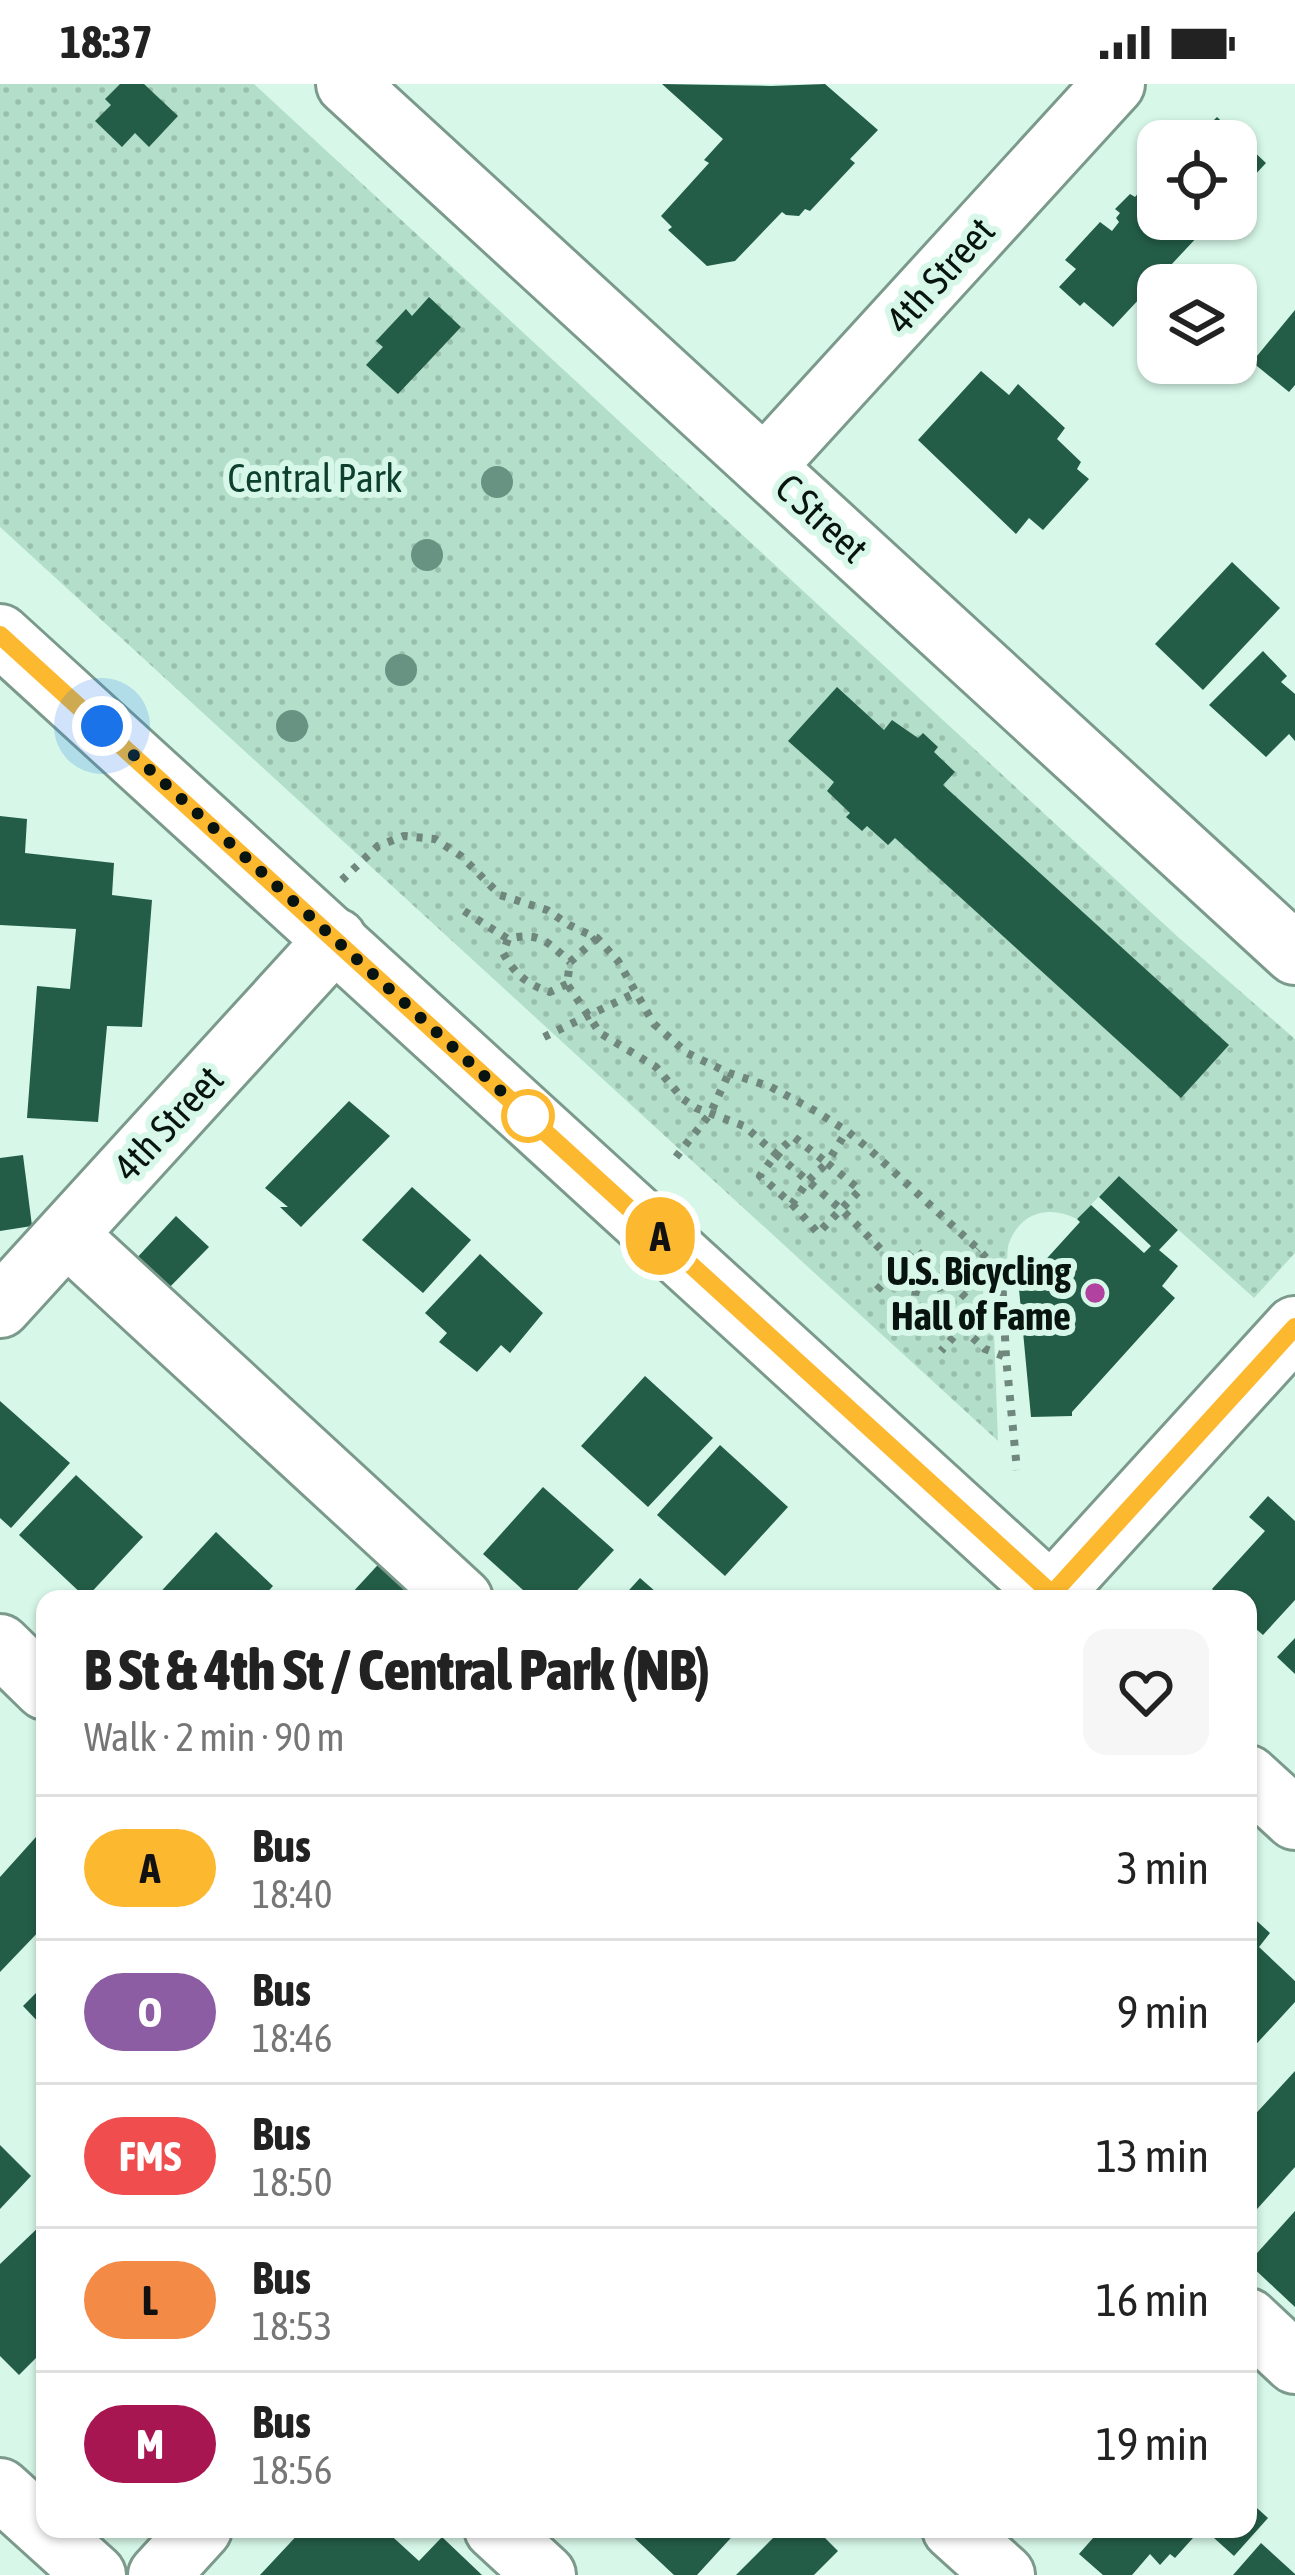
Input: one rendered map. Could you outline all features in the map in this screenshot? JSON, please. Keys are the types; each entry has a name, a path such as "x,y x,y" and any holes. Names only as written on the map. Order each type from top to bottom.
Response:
{"street":[{"name":"C Street","path":"347,84 1295,954"},
{"name":"4th Street","path":"765,466 1114,84"},
{"path":"0,635 1044,1590"},
{"name":"4th Street","path":"0,1307 67,1234 322,927"},
{"path":"67,1234 452,1590"},
{"path":"1058,1590 1295,1327"},
{"path":"0,1645 36,1680"},
{"path":"1257,1784 1295,1819"},
{"path":"1257,2327 1295,2362"},
{"path":"0,2489 36,2522"},
{"path":"54,2538 95,2575"},
{"path":"159,2575 193,2538"},
{"path":"505,2538 545,2575"},
{"path":"963,2538 1004,2575"}],"path":[{"path":"322,927 361,860 378,846 404,836 435,838 461,856 500,895 547,910 597,938 618,961 654,1024 676,1044 699,1060 771,1088 848,1131 1002,1275 1017,1470"},
{"path":"464,911 508,939 524,935 544,939 571,962"},
{"path":"597,938 571,962 567,984 600,1033 656,1067 683,1099 744,1126 842,1210 918,1287"},
{"path":"508,939 503,952 513,971 530,985 550,992 567,984"},
{"path":"544,1037 635,993"},
{"path":"676,1157 710,1114 729,1072"},
{"path":"792,1204 848,1131"},
{"path":"794,1137 860,1190 818,1233 760,1175 776,1154 794,1137"},
{"path":"877,1290 915,1249 945,1285 978,1310 941,1351"},
{"path":"945,1285 931,1282 918,1287 914,1296 920,1309 929,1312 940,1307 945,1285 978,1249"},
{"path":"940,1307 985,1348 1006,1357"}],"green space":[{"name":"Central Park","path":"0,84 254,84 1178,937 1295,1039 1295,1253 1254,1298 1119,1176 1077,1219 1057,1212 1029,1218 1009,1243 1008,1274 992,1278 998,1441 0,527"}],"building":[{"path":"120,84 144,84 178,116 149,147 135,133 122,147 95,121 111,105 105,99"},
{"path":"662,84 825,84 878,130 850,159 855,163 810,211 805,209 799,216 782,212 735,261 707,266 668,230 672,227 661,216 709,163 704,160 723,139"},
{"path":"1130,194 1135,197 1137,240 1194,240 1172,264 1137,264 1137,301 1113,327 1059,287 1076,269 1065,260 1100,222 1112,231 1119,222 1120,213 1115,209"},
{"path":"429,297 461,327 398,394 366,365 383,347 376,341 406,309 412,316"},
{"path":"1295,310 1295,385 1289,392 1257,366 1257,356"},
{"path":"981,371 1009,395 1018,384 1065,428 1057,439 1081,462 1077,469 1089,479 1043,530 1029,518 1016,534 918,440"},
{"path":"1232,562 1280,608 1203,690 1155,644"},
{"path":"1263,651 1287,676 1281,682 1295,694 1295,741 1289,734 1266,757 1209,705"},
{"path":"837,687 884,730 892,720 918,738 923,733 955,772 943,785 1229,1045 1181,1098 895,838 888,845 867,826 862,831 846,817 850,813 827,791 834,782 788,741"},
{"path":"0,816 27,819 25,853 114,863 112,895 152,900 142,1027 107,1026 98,1122 27,1118 37,986 70,989 76,929 0,925"},
{"path":"349,1101 390,1136 301,1227 280,1207 288,1207 265,1188"},
{"path":"23,1155 32,1226 0,1231 0,1158"},
{"name":"U.S. Bicycling Hall of Fame","path":"1119,1176 1178,1230 1159,1250 1178,1266 1162,1286 1175,1298 1072,1416 1031,1417 1019,1289 1091,1205 1144,1253 1151,1246 1099,1197"},
{"path":"412,1187 471,1240 423,1293 362,1240"},
{"path":"176,1216 209,1247 165,1292 133,1262"},
{"path":"480,1254 543,1313 510,1353 501,1345 477,1372 439,1342 447,1333 425,1313"},
{"path":"645,1376 713,1438 648,1507 581,1446"},
{"path":"0,1401 70,1463 11,1528 0,1518"},
{"path":"720,1445 788,1507 725,1576 657,1515"},
{"path":"76,1475 143,1537 93,1590 77,1590 19,1535"},
{"path":"543,1487 614,1550 577,1590 523,1590 483,1554"},
{"path":"1268,1496 1295,1521 1295,1600 1263,1635 1257,1630 1257,1590 1212,1589 1265,1531 1249,1517"},
{"path":"216,1532 273,1586 269,1590 162,1590"},
{"path":"387,1555 413,1590 355,1590"},
{"path":"640,1578 654,1590 629,1590"},
{"path":"1295,1638 1295,1674 1277,1657"},
{"path":"36,1837 36,1934 0,1972 0,1877"},
{"path":"1257,1921 1270,1933 1259,1947 1295,1981 1295,2002 1257,2043"},
{"path":"36,1993 36,2020 23,2006"},
{"path":"1295,2071 1295,2167 1257,2209 1257,2112"},
{"path":"0,2145 31,2176 0,2209"},
{"path":"1295,2211 1295,2307 1257,2271 1257,2253"},
{"path":"36,2230 36,2358 19,2375 0,2356 0,2264"},
{"path":"1257,2508 1268,2518 1257,2530"},
{"path":"295,2538 394,2538 419,2561 443,2538 482,2575 260,2575"},
{"path":"634,2538 731,2538 697,2575 674,2575"},
{"path":"773,2538 825,2538 838,2551 814,2575 736,2575"},
{"path":"1093,2538 1193,2538 1175,2558 1170,2554 1160,2565 1150,2554 1132,2575 1103,2575 1079,2554"},
{"path":"1214,2538 1250,2538 1234,2556"},
{"path":"1261,2543 1295,2574 1295,2575 1233,2575"}],"bus line":[{"name":"A","path":"0,635 1048,1590"},
{"name":"A","path":"1055,1590 1295,1327"}],"place":[{"name":"U.S. Bicycling Hall of Fame","path":"1095,1293"}],"route":[{"path":"102,726 538,1125 528,1116"}]}
